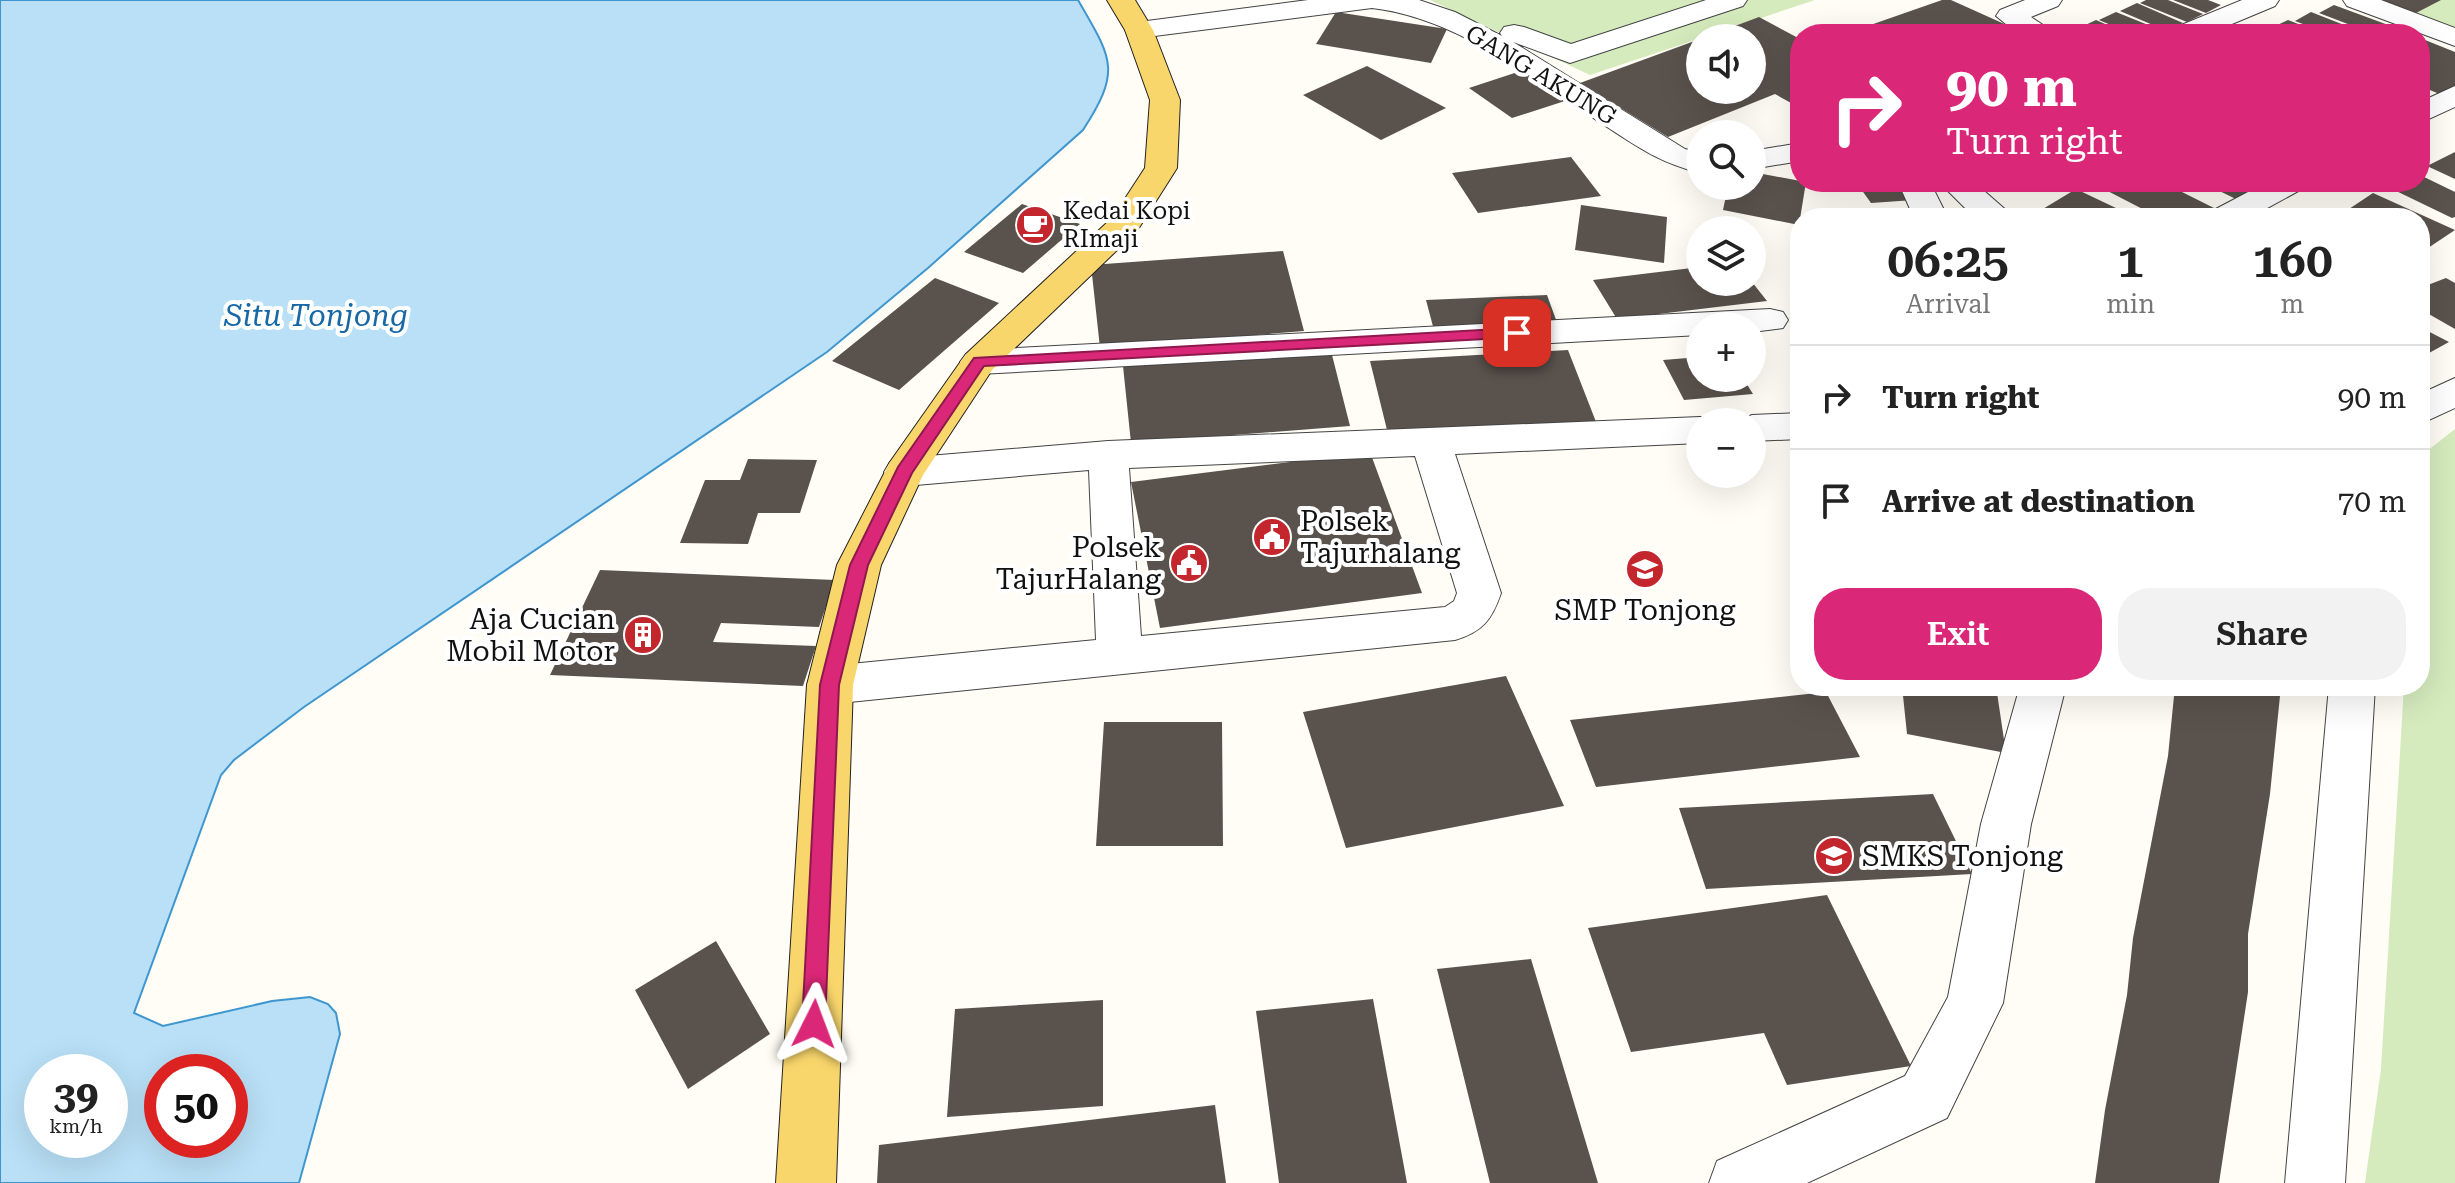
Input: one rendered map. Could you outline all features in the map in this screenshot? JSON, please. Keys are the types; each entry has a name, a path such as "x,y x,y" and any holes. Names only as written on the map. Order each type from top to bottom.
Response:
{"main road":[{"path":"806,1183 830,685 859,565 904,472 979,362 1125,224 1161,168 1165,100 1130,15"}],"street":[{"path":"1443,0 1530,40 1570,54 1733,0"},
{"path":"2021,24 1999,11 2048,0"},
{"path":"2208,24 2265,0"},
{"path":"2357,0 2419,24"},
{"name":"GANG AKUNG","path":"1130,15 1398,1 1446,19 1497,45 1674,156 1686,159"},
{"path":"2430,28 2455,38"},
{"path":"2430,109 2455,95"},
{"path":"1766,158 1790,154"},
{"path":"1967,192 1986,208"},
{"path":"2243,208 2272,192"},
{"path":"979,362 1770,320"},
{"path":"2430,405 2455,391"},
{"path":"1766,427 1790,426"},
{"path":"904,472 1108,455 1686,431"},
{"path":"830,685 1455,623 1473,611 1479,593 1431,442"},
{"path":"1108,455 1120,656"},
{"path":"1739,1183 1926,1097 1975,1003 2006,824 2040,696"},
{"path":"2315,1183 2351,696"}],"green space":[{"path":"1430,0 1815,0 1743,24 1686,24 1686,43 1590,75"},
{"path":"2376,0 2455,0 2455,31"},
{"path":"2455,429 2455,1183 2365,1183 2381,1069 2403,696 2430,696 2430,449"}],"water":[{"name":"Situ Tonjong","path":"0,0 1078,0 1099,37 1108,65 1103,93 1083,130 928,268 827,352 304,707 234,760 221,775 134,1013 163,1026 272,1001 310,997 328,1004 336,1013 340,1034 299,1183 0,1183"}],"building":[{"path":"1942,0 1951,0 2004,24 1873,24"},
{"path":"2168,0 2203,14 2187,22 2140,3"},
{"path":"2173,0 2208,0 2221,5 2206,13"},
{"path":"2382,0 2441,0 2416,13"},
{"path":"2137,3 2183,23 2151,24 2120,11"},
{"path":"2334,5 2385,24 2348,24 2319,13"},
{"path":"1336,12 1447,29 1431,63 1316,44"},
{"path":"2116,12 2146,24 2108,24 2099,20"},
{"path":"2311,12 2342,24 2303,24 2295,21"},
{"path":"1759,17 1790,34 1790,102 1775,94 1766,98 1766,24 1740,24"},
{"path":"2430,42 2455,52 2455,88 2442,95 2430,90"},
{"path":"1686,44 1686,104 1750,104 1710,120 1686,120 1686,130 1668,137 1580,83"},
{"path":"1367,66 1446,108 1381,140 1303,95"},
{"path":"1527,69 1571,99 1512,118 1469,88"},
{"path":"2455,152 2455,179 2430,167 2430,164"},
{"path":"1571,157 1601,196 1478,213 1452,173"},
{"path":"1766,175 1790,179 1790,192 1804,192 1802,208 1790,208 1790,223 1766,216 1723,210 1725,200 1766,200"},
{"path":"2430,180 2455,192 2455,217 2398,192 2430,192"},
{"path":"1863,192 1908,192 1914,200 1871,203"},
{"path":"2071,192 2082,192 2116,208 2045,208"},
{"path":"2110,192 2182,192 2214,208 2141,208"},
{"path":"2222,192 2258,192 2240,201"},
{"path":"2373,193 2406,208 2350,208"},
{"path":"1022,204 1080,224 1023,273 964,252"},
{"path":"1581,205 1667,217 1664,263 1575,250"},
{"path":"2430,219 2455,230 2430,247"},
{"path":"1283,251 1304,331 1100,348 1091,265"},
{"path":"1686,269 1686,296 1763,296 1767,301 1617,319 1593,280"},
{"path":"935,278 999,303 899,390 832,361"},
{"path":"2446,278 2455,283 2455,329 2430,315 2430,284"},
{"path":"1547,295 1559,328 1435,334 1426,300"},
{"path":"2430,332 2449,342 2430,352"},
{"path":"1568,350 1598,427 1389,438 1370,361"},
{"path":"1331,351 1350,426 1131,443 1123,366"},
{"path":"1686,358 1686,392 1753,394 1684,400 1663,360"},
{"name":"Polsek Tajurhalang","path":"1370,452 1422,593 1160,628 1131,482"},
{"path":"748,459 817,460 800,513 758,513 748,544 680,543 705,480 740,480"},
{"name":"Aja Cucian Mobil Motor","path":"600,570 835,580 819,627 721,623 713,642 816,646 803,686 550,675"},
{"path":"1506,676 1564,806 1346,848 1303,712"},
{"path":"1790,696 1828,696 1860,757 1596,787 1570,720"},
{"path":"1903,696 1997,696 2006,753 1907,734"},
{"path":"2174,696 2280,696 2270,794 2248,934 2248,992 2219,1183 2095,1183 2127,995 2133,938 2168,756"},
{"path":"1104,722 1222,722 1223,846 1096,846"},
{"path":"1933,794 1972,874 1706,889 1679,808"},
{"path":"1827,895 1911,1066 1787,1085 1764,1033 1631,1052 1588,928"},
{"path":"716,941 770,1034 688,1089 635,990"},
{"path":"1531,959 1598,1183 1490,1183 1437,969"},
{"path":"1373,999 1407,1183 1279,1183 1256,1011"},
{"path":"1103,1000 1103,1106 947,1117 955,1009"},
{"path":"1215,1105 1226,1183 877,1183 879,1145"}],"place":[{"name":"Kedai Kopi RImaji","path":"1035,225"},
{"name":"Polsek Tajurhalang","path":"1272,537"},
{"name":"Polsek TajurHalang","path":"1189,563"},
{"name":"SMP Tonjong","path":"1645,569"},
{"name":"Aja Cucian Mobil Motor","path":"643,635"},
{"name":"SMKS Tonjong","path":"1834,856"}],"route":[{"path":"814,1024 830,685 859,565 904,472 979,362 1517,333"}]}
